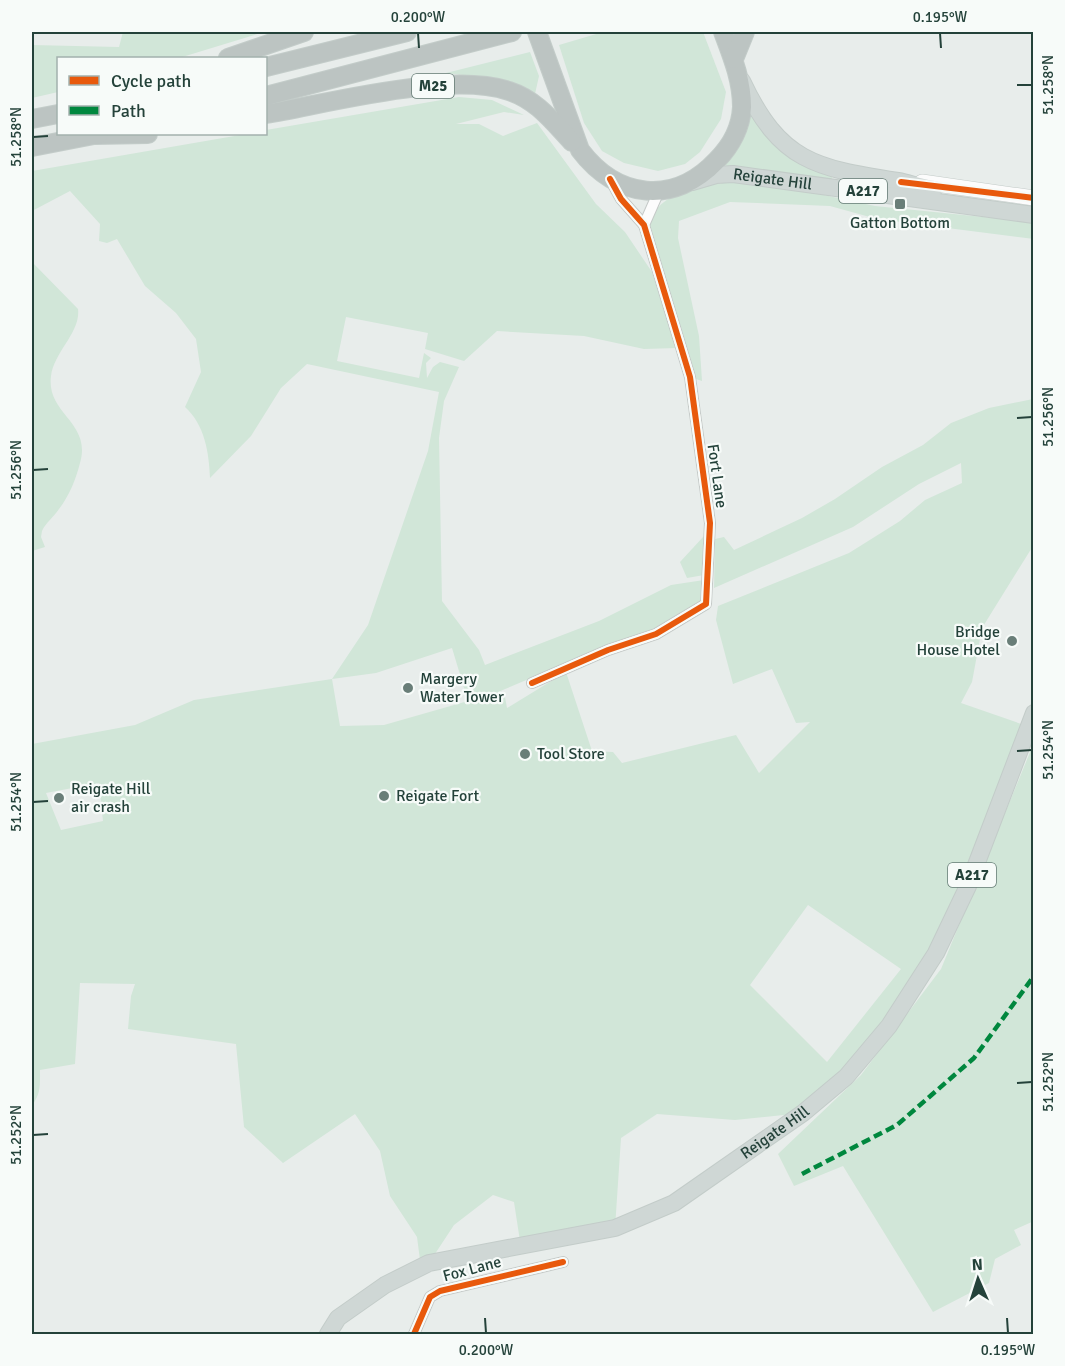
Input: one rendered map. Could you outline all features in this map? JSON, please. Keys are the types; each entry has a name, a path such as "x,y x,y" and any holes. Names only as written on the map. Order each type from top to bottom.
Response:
{"highway":[{"path":"231,57 304,32"},
{"path":"267,67 407,32"},
{"name":"M25","path":"267,96 512,32"},
{"path":"537,32 580,150 590,164 610,179 626,186 659,191 692,182 723,154 737,130 742,107 736,67 723,32"},
{"path":"736,67 746,32"},
{"name":"M25","path":"267,114 432,86 476,84 510,91 546,112 580,150"},
{"path":"32,119 57,114"},
{"path":"32,147 92,135"}],"main road":[{"name":"Reigate Hill","path":"736,67 768,128 782,143 804,159 855,175 1034,204"},
{"name":"Reigate Hill","path":"692,182 716,175 733,174 1034,215"},
{"name":"Reigate Hill","path":"328,1335 338,1318 385,1285 429,1263 615,1228 663,1208 695,1190 803,1113 846,1077 889,1026 936,952 968,886 1034,713"}],"street":[{"name":"Fort Lane","path":"532,683 608,650 656,634 706,604 710,523 690,376 644,225 621,199 610,179"},
{"path":"901,182 1034,198"},
{"path":"644,225 659,191"},
{"name":"Fox Lane","path":"414,1335 430,1297 440,1291 563,1262"}],"green space":[{"path":"123,32 264,32 182,57 57,57 57,92 32,98 32,45 119,47"},
{"path":"603,32 703,32 726,92 721,119 700,152 685,164 658,171 624,163 602,151 584,123 559,45"},
{"path":"530,52 539,76 535,94 496,79 446,73"},
{"path":"459,97 492,100 524,115 504,112 456,124 479,124 503,136 537,123 596,204 625,232 652,272 677,348 644,349 584,336 497,331 464,361 425,349 428,333 346,317 337,361 419,378 424,353 431,358 426,363 427,378 433,367 440,362 459,367 444,401 439,438 442,601 479,650 485,665 599,621 671,585 704,580 703,601 662,629 607,646 498,692 505,697 507,708 566,672 592,751 613,752 622,763 736,735 759,773 810,722 796,723 772,669 733,684 716,620 718,606 849,553 900,521 925,500 962,483 961,463 919,484 853,527 714,588 715,539 724,537 734,550 802,518 835,499 882,467 923,445 951,423 989,408 1033,399 1033,546 982,628 972,682 961,703 1027,726 968,886 889,1026 803,1113 735,1120 657,1114 621,1138 615,1228 520,1241 514,1202 493,1195 454,1225 429,1263 420,1260 417,1237 390,1196 380,1151 355,1114 283,1163 244,1127 236,1044 128,1029 131,996 135,984 80,983 75,1064 40,1070 38,1093 32,1105 32,744 135,725 194,700 332,679 368,625 428,451 439,392 307,364 281,388 251,436 210,478 205,440 197,422 185,407 201,372 196,339 176,313 145,286 117,239 107,243 99,241 100,224 70,191 32,211 32,171 240,135 267,135 267,130","holes":["452,648 468,701 384,725 340,726 332,679 376,673","99,783 103,821 61,830 46,793","808,905 901,969 827,1062 750,985"]},
{"path":"750,110 767,136 783,153 803,166 832,177 831,181 728,168 725,164"},
{"path":"733,182 810,192 875,206 1033,222 1034,239 877,219 830,206 730,202 679,221 678,238 699,336 702,381 693,378 647,225 661,204 671,197 707,185"},
{"path":"32,262 78,309 78,317 72,334 53,367 51,389 55,400 75,427 82,449 80,463 69,493 42,531 41,537 45,547 32,551"},
{"path":"704,536 704,575 687,578 680,562"},
{"path":"1033,745 1034,1221 1014,1230 1021,1245 995,1259 989,1283 933,1312 843,1166 794,1186 778,1154 861,1075 941,969"}],"marked path":[{"path":"802,1174 897,1125 974,1058 1034,976"}],"cycle path":[{"path":"532,683 608,650 656,634 706,604 710,523 690,377 644,225 621,199 610,179"},
{"path":"901,182 1034,198"},
{"path":"414,1334 430,1297 440,1291 563,1262"}],"place":[{"name":"Gatton Bottom","path":"900,204"},
{"name":"Bridge House Hotel","path":"1012,641"},
{"name":"Margery Water Tower","path":"408,688"},
{"name":"Tool Store","path":"525,754"},
{"name":"Reigate Fort","path":"384,796"},
{"name":"Reigate Hill air crash","path":"59,798"}]}
